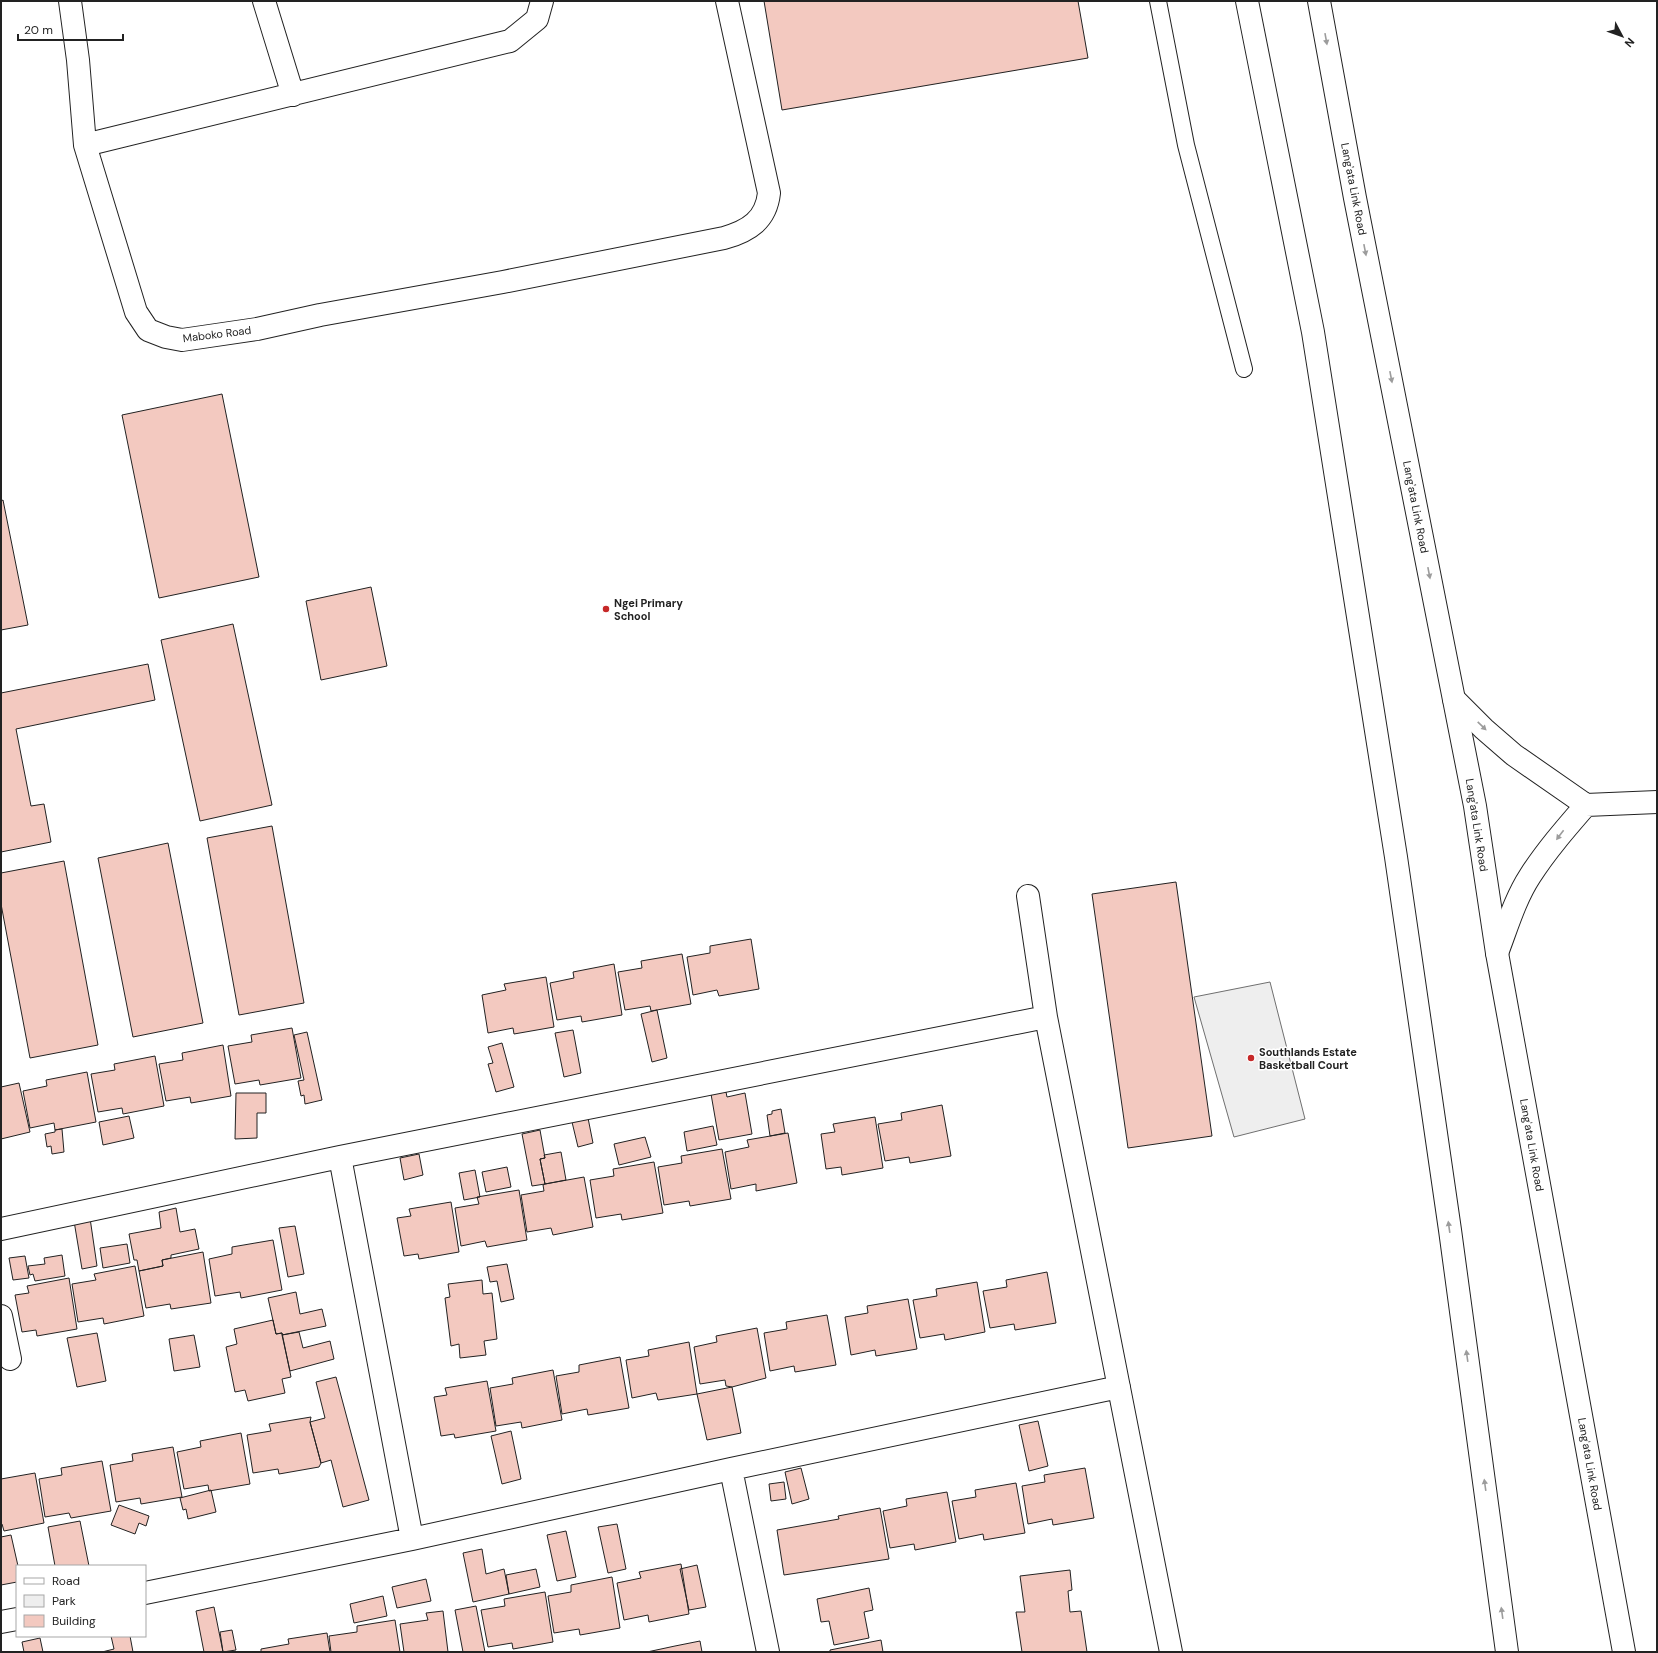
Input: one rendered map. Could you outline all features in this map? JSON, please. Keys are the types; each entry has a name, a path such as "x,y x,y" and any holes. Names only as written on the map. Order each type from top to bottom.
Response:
{"street":[{"name":"Maboko Road","path":"70,1 78,60 86,145 136,312 148,330 166,337 182,340 257,329 503,282 724,238 746,230 752,226 762,214 768,204 769,193 727,1"},
{"path":"264,1 293,96"},
{"path":"86,145 293,96 510,41 537,19 542,1"},
{"path":"1247,1 1314,332 1384,778 1449,1222 1507,1652"},
{"name":"Lang'ata Link Road","path":"1319,1 1357,206 1475,806 1497,953 1624,1652"},
{"path":"1454,699 1484,729 1514,755 1586,805 1657,802"},
{"path":"1497,953 1517,901 1530,877 1564,829 1586,805"},
{"path":"1028,896 1046,1017 1171,1652"},
{"path":"1,1229 340,1157 1046,1017"},
{"path":"340,1157 412,1539"},
{"path":"1,1316 10,1359"},
{"path":"146,1593 412,1539 731,1468 1118,1387"},
{"path":"731,1468 768,1652"},
{"path":"1,1622 16,1619"}],"lane":[{"path":"1158,1 1186,145 1244,369"}],"green space":[{"name":"Southlands Estate Basketball Court","path":"1270,982 1305,1119 1234,1137 1194,997"}],"building":[{"path":"764,1 1078,1 1088,58 782,110"},
{"path":"222,394 259,577 159,598 122,415"},
{"path":"3,500 28,625 1,630 1,501"},
{"path":"371,587 387,666 321,680 306,601"},
{"path":"233,624 272,805 200,821 161,640"},
{"path":"148,664 155,700 16,729 31,806 44,804 51,842 1,852 1,693"},
{"path":"272,826 304,1003 239,1015 207,838"},
{"path":"168,843 203,1023 133,1037 98,858"},
{"path":"64,861 98,1045 30,1058 1,904 1,873"},
{"path":"1176,882 1212,1136 1128,1148 1092,894"},
{"path":"751,939 759,989 719,996 717,990 693,995 687,957 710,953 710,946"},
{"path":"682,954 691,1004 651,1011 650,1006 625,1010 618,972 642,968 641,961"},
{"path":"614,964 622,1015 582,1022 581,1016 557,1020 550,983 574,978 573,972"},
{"path":"546,977 554,1027 514,1034 513,1028 488,1033 482,995 506,990 504,984"},
{"path":"657,1010 667,1058 652,1062 641,1014"},
{"path":"292,1028 301,1078 260,1085 259,1080 235,1084 228,1046 252,1042 251,1035"},
{"path":"573,1030 581,1073 564,1077 555,1033"},
{"path":"307,1032 322,1100 305,1104 304,1095 301,1096 298,1081 304,1080 294,1035"},
{"path":"502,1043 514,1087 496,1092 488,1064 493,1063 488,1047"},
{"path":"223,1045 231,1096 191,1103 190,1097 166,1101 159,1064 183,1060 182,1053"},
{"path":"155,1056 164,1106 123,1114 122,1108 98,1112 91,1074 115,1070 114,1064"},
{"path":"87,1072 96,1122 55,1130 54,1123 30,1128 23,1091 47,1086 46,1080"},
{"path":"19,1083 30,1132 1,1139 1,1087"},
{"path":"726,1092 727,1097 745,1093 752,1134 719,1140 711,1094"},
{"path":"236,1093 266,1093 266,1113 257,1113 257,1138 235,1139"},
{"path":"942,1105 951,1156 910,1163 909,1157 885,1161 878,1124 902,1120 901,1113"},
{"path":"781,1109 785,1133 770,1136 767,1115 772,1114 772,1111"},
{"path":"129,1116 134,1138 103,1145 99,1122"},
{"path":"875,1117 883,1168 842,1175 841,1167 826,1169 821,1134 835,1132 833,1124"},
{"path":"588,1118 593,1143 578,1147 572,1122"},
{"path":"713,1126 717,1145 687,1151 684,1132"},
{"path":"62,1129 64,1152 52,1154 51,1146 47,1147 45,1134"},
{"path":"540,1130 545,1158 540,1159 545,1184 532,1186 522,1134"},
{"path":"788,1133 797,1183 756,1191 756,1184 731,1189 725,1152 749,1147 747,1140"},
{"path":"645,1137 651,1157 619,1165 614,1144"},
{"path":"722,1149 731,1199 690,1206 689,1201 664,1205 658,1167 682,1163 681,1156"},
{"path":"561,1152 566,1180 545,1184 540,1159 545,1158 544,1155"},
{"path":"419,1154 423,1175 404,1180 400,1158"},
{"path":"654,1162 663,1213 622,1220 621,1214 596,1218 590,1180 614,1176 613,1169"},
{"path":"507,1167 511,1187 486,1192 482,1172"},
{"path":"475,1170 480,1197 464,1200 459,1173"},
{"path":"584,1177 593,1227 553,1235 551,1228 527,1232 521,1195 544,1191 543,1185 545,1184"},
{"path":"519,1190 527,1240 487,1247 485,1241 461,1246 455,1208 479,1204 477,1197"},
{"path":"451,1202 459,1252 419,1259 418,1254 404,1256 397,1218 411,1216 409,1209"},
{"path":"176,1208 180,1232 195,1229 199,1249 171,1255 171,1258 162,1260 163,1266 139,1271 137,1260 134,1260 129,1234 161,1228 159,1212"},
{"path":"90,1218 97,1266 82,1269 74,1221"},
{"path":"295,1226 304,1274 288,1277 279,1228"},
{"path":"273,1240 282,1290 241,1298 240,1292 215,1296 209,1259 232,1254 232,1247"},
{"path":"127,1244 130,1263 103,1268 100,1248"},
{"path":"203,1252 211,1303 171,1309 170,1304 146,1308 139,1271 163,1266 162,1260"},
{"path":"62,1255 65,1276 35,1281 33,1274 30,1275 28,1266 45,1264 44,1258"},
{"path":"25,1256 29,1278 13,1280 9,1258"},
{"path":"507,1264 514,1299 501,1302 497,1281 490,1282 487,1267"},
{"path":"135,1266 144,1316 104,1324 103,1318 78,1322 72,1284 96,1280 94,1274"},
{"path":"1047,1272 1056,1323 1015,1330 1014,1324 990,1328 983,1291 1007,1287 1006,1280"},
{"path":"69,1278 77,1329 37,1336 36,1330 22,1332 15,1295 29,1293 27,1286"},
{"path":"482,1280 483,1294 492,1293 497,1339 484,1341 486,1355 460,1358 459,1344 451,1346 445,1298 450,1297 448,1284"},
{"path":"977,1282 985,1332 945,1340 944,1334 920,1338 913,1300 937,1296 936,1289"},
{"path":"296,1292 300,1314 322,1309 326,1326 282,1335 282,1333 276,1334 268,1298"},
{"path":"908,1299 917,1349 876,1356 875,1350 851,1355 845,1317 868,1313 867,1306"},
{"path":"827,1315 836,1365 795,1372 794,1366 770,1371 764,1333 787,1329 786,1322"},
{"path":"273,1320 276,1334 282,1333 291,1377 282,1379 285,1393 248,1401 245,1390 235,1392 226,1347 237,1344 234,1329"},
{"path":"757,1328 766,1378 732,1387 726,1386 725,1380 700,1384 694,1347 717,1342 716,1336"},
{"path":"299,1332 303,1348 330,1341 334,1359 290,1371 282,1335"},
{"path":"97,1333 106,1381 77,1387 67,1338"},
{"path":"194,1335 200,1367 174,1371 169,1339"},
{"path":"689,1342 697,1394 658,1400 656,1393 632,1398 626,1360 649,1356 648,1350"},
{"path":"620,1357 629,1408 588,1415 587,1409 562,1414 556,1376 579,1372 579,1365"},
{"path":"553,1370 562,1420 522,1428 521,1422 496,1426 490,1388 513,1384 512,1378"},
{"path":"336,1377 369,1500 343,1507 331,1460 321,1463 310,1422 325,1418 316,1382"},
{"path":"487,1381 496,1431 455,1438 454,1434 441,1436 434,1397 447,1395 445,1388"},
{"path":"732,1387 741,1433 707,1440 697,1394"},
{"path":"311,1417 310,1422 321,1463 319,1467 279,1474 278,1469 253,1473 247,1435 271,1431 269,1424"},
{"path":"1038,1421 1048,1466 1029,1471 1019,1425"},
{"path":"511,1431 521,1479 502,1484 491,1436"},
{"path":"241,1433 250,1484 209,1491 208,1485 184,1489 177,1452 201,1447 200,1441"},
{"path":"173,1447 182,1497 141,1504 140,1498 116,1502 110,1465 133,1461 132,1454"},
{"path":"102,1461 111,1511 71,1518 69,1513 45,1517 39,1479 62,1475 61,1468"},
{"path":"801,1468 809,1499 792,1504 785,1472"},
{"path":"1085,1468 1094,1518 1053,1525 1052,1519 1028,1524 1022,1486 1045,1482 1044,1475"},
{"path":"35,1473 44,1523 4,1531 2,1524 1,1525 1,1479"},
{"path":"784,1482 786,1499 771,1501 769,1484"},
{"path":"1016,1483 1025,1533 984,1540 983,1534 959,1539 952,1501 976,1497 975,1490"},
{"path":"211,1490 216,1512 188,1519 186,1509 183,1510 180,1498"},
{"path":"947,1492 956,1542 915,1550 914,1544 890,1548 883,1511 907,1506 906,1499"},
{"path":"119,1505 149,1516 146,1526 139,1523 135,1534 111,1525"},
{"path":"880,1508 889,1559 784,1575 777,1530 839,1519 838,1516"},
{"path":"80,1521 89,1565 55,1565 48,1527"},
{"path":"617,1524 626,1569 608,1573 598,1527"},
{"path":"566,1531 576,1577 557,1581 547,1535"},
{"path":"11,1535 18,1565 16,1565 16,1582 1,1585 1,1537"},
{"path":"482,1549 486,1574 504,1569 509,1594 473,1602 463,1553"},
{"path":"681,1564 689,1614 649,1622 648,1615 624,1620 617,1583 641,1578 639,1572"},
{"path":"697,1565 706,1607 689,1610 680,1569"},
{"path":"536,1569 540,1587 509,1594 506,1575"},
{"path":"1070,1570 1072,1590 1068,1591 1070,1612 1081,1611 1087,1652 1022,1652 1016,1612 1025,1612 1020,1576"},
{"path":"612,1577 620,1628 580,1635 579,1629 554,1633 548,1596 571,1592 571,1585"},
{"path":"426,1579 431,1601 397,1608 392,1587"},
{"path":"869,1588 873,1610 864,1612 869,1638 834,1645 829,1621 821,1622 817,1599"},
{"path":"545,1592 553,1642 513,1649 512,1643 488,1647 481,1610 505,1606 504,1599"},
{"path":"383,1596 387,1616 354,1623 350,1604"},
{"path":"476,1606 485,1652 463,1652 455,1610"},
{"path":"214,1607 223,1652 204,1652 196,1611"},
{"path":"443,1611 448,1652 404,1652 400,1624 428,1620 426,1613"},
{"path":"395,1620 400,1652 331,1652 329,1636 357,1632 357,1626"},
{"path":"232,1630 236,1650 223,1652 220,1632"},
{"path":"327,1633 330,1652 261,1652 261,1649 289,1644 288,1639"},
{"path":"111,1637 130,1637 133,1652 102,1652 114,1649"},
{"path":"40,1638 43,1652 24,1652 22,1642"},
{"path":"881,1640 883,1652 830,1652 830,1650"},
{"path":"700,1641 702,1652 647,1652 675,1646"}],"place":[{"name":"Ngei Primary School","path":"606,609"},
{"name":"Southlands Estate Basketball Court","path":"1251,1058"}]}
